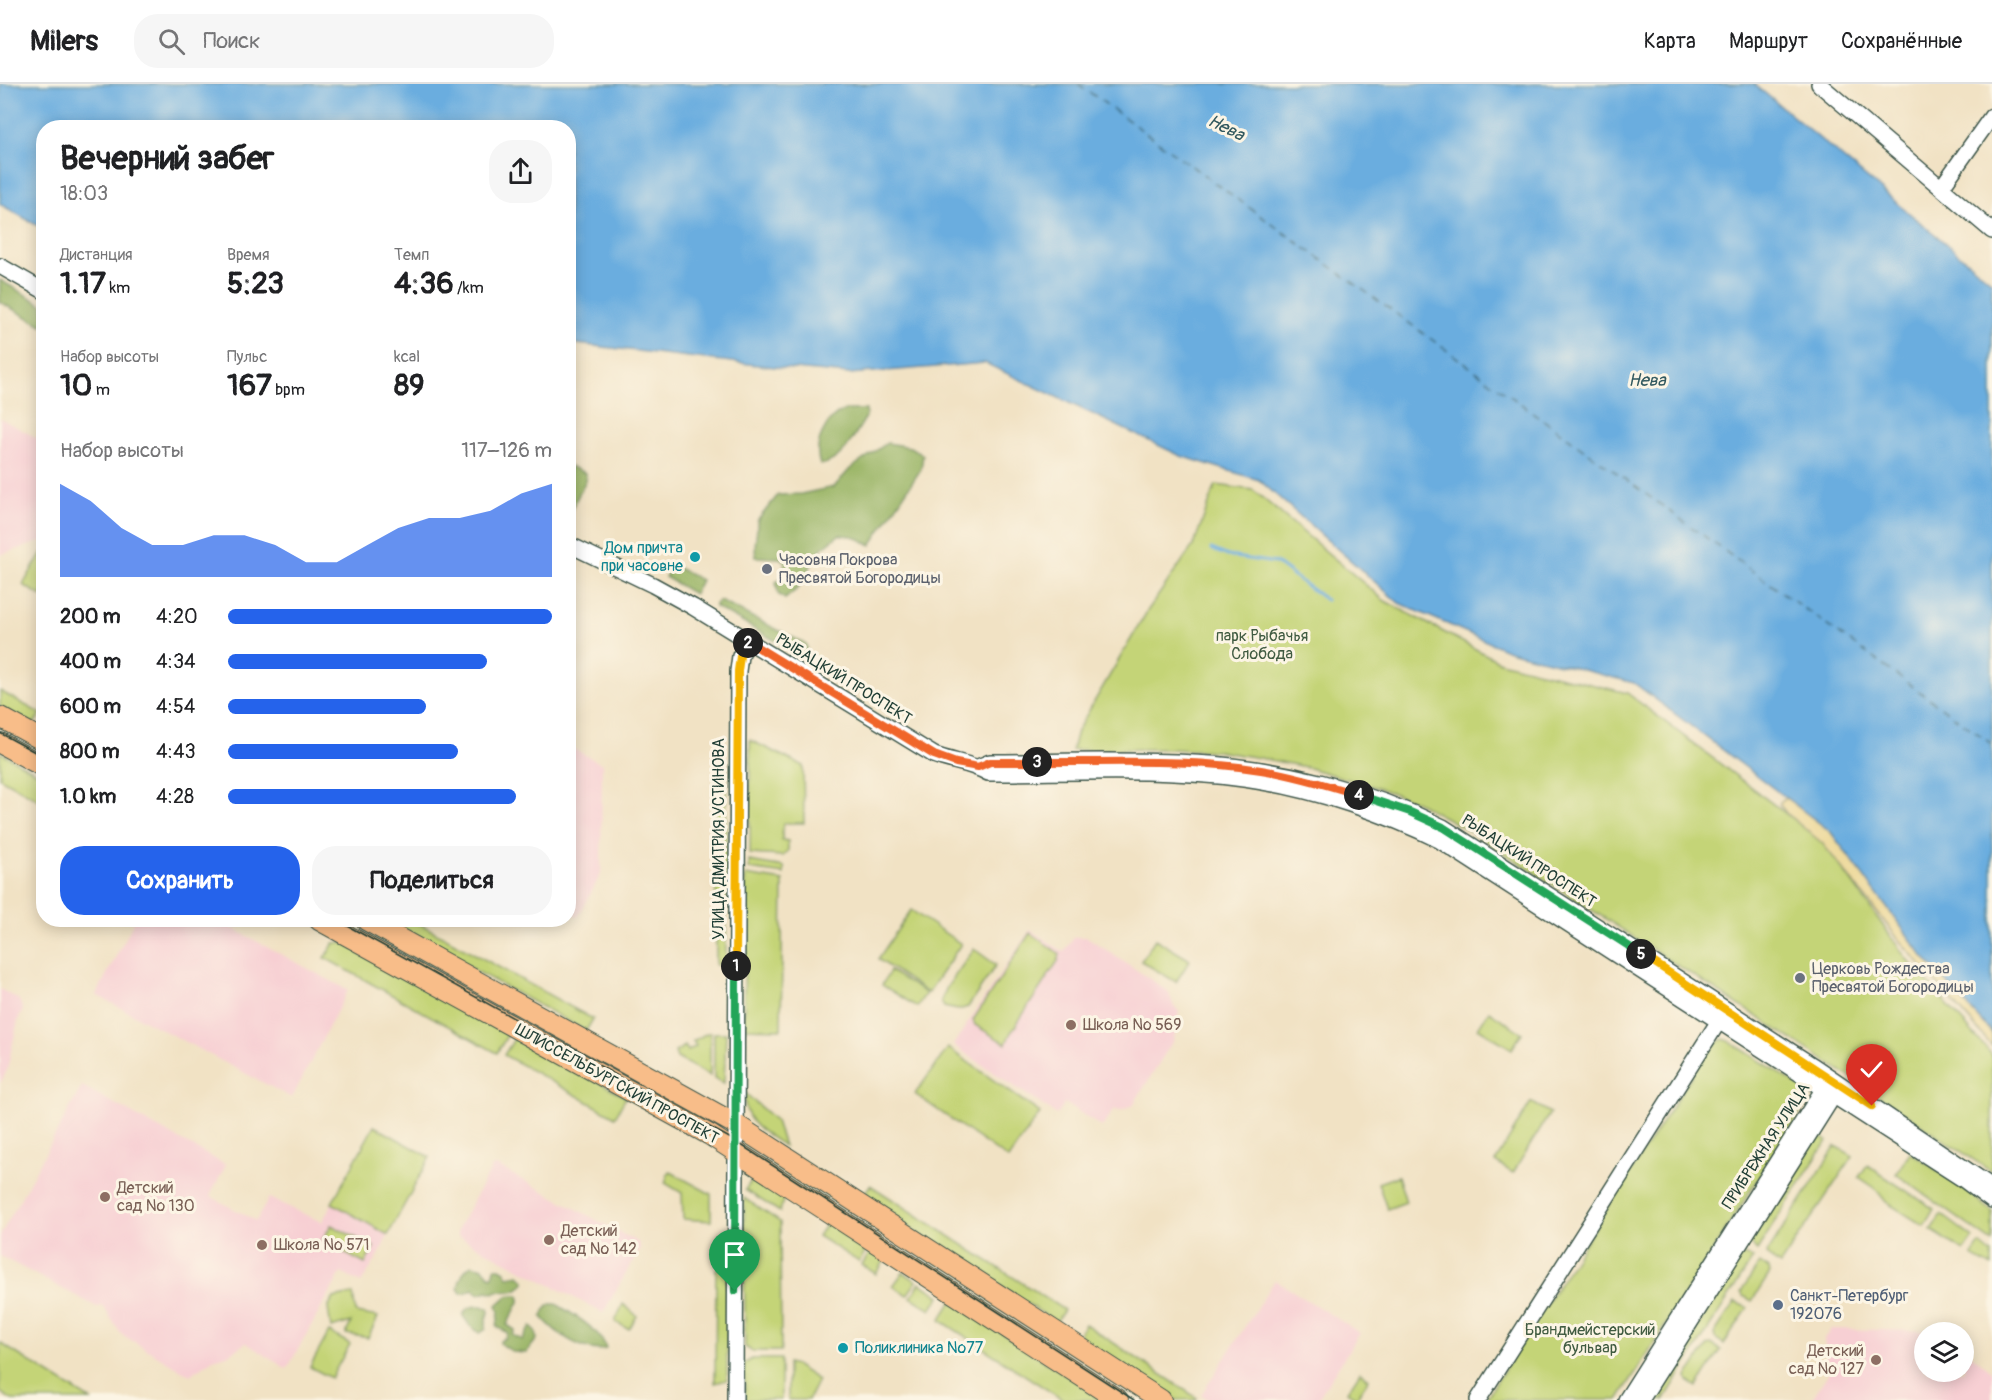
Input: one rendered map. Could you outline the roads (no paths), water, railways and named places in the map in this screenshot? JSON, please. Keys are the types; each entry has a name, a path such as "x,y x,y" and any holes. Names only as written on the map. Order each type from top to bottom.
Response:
{"main road":[{"path":"0,717 36,737"},
{"path":"0,742 36,762"},
{"name":"ШЛИССЕЛЬБУРГСКИЙ ПРОСПЕКТ","path":"332,927 710,1135 1118,1400"},
{"name":"ШЛИССЕЛЬБУРГСКИЙ ПРОСПЕКТ","path":"379,927 735,1124 1161,1400"}],"street":[{"path":"1819,84 1992,231"},
{"path":"1941,188 1992,116"},
{"path":"0,266 36,286"},
{"name":"РЫБАЦКИЙ ПРОСПЕКТ","path":"576,548 653,585 934,755 956,763 978,767 988,773 1064,768 1194,774 1259,781 1303,791 1405,824 1439,840 1723,1015 1992,1201"},
{"name":"УЛИЦА ДМИТРИЯ УСТИНОВА","path":"735,1400 738,671 740,656 749,642"},
{"path":"1478,1400 1723,1015"},
{"name":"РЫБАЦКИЙ ПРОСПЕКТ","path":"1831,1088 1992,1187"},
{"name":"ПРИБРЕЖНАЯ УЛИЦА","path":"1626,1400 1831,1088"},
{"name":"ПРИБРЕЖНАЯ УЛИЦА","path":"1641,1400 1831,1088"}],"water":[{"name":"Нева","path":"0,84 1754,84 1992,282 1992,1033 1923,956 1830,831 1634,683 1509,651 1399,603 1259,480 1181,456 985,363 849,374 576,344 576,120 36,120 36,225 0,204"}],"waterway":[{"path":"1211,549 1228,556 1276,563 1326,600"}],"tram line":[{"path":"0,733 36,753"},
{"path":"350,927 735,1141 1134,1400"}],"place":[{"name":"Дом причта при часовне","path":"695,557"},
{"name":"Часовня Покрова Пресвятой Богородицы","path":"767,569"},
{"name":"Церковь Рождества Пресвятой Богородицы","path":"1800,978"},
{"name":"Школа № 569","path":"1071,1025"},
{"name":"Детский сад № 130","path":"105,1197"},
{"name":"Детский сад № 142","path":"549,1240"},
{"name":"Школа № 571","path":"262,1245"},
{"name":"Санкт-Петербург 192076","path":"1778,1305"},
{"name":"Поликлиника №77","path":"843,1348"},
{"name":"Детский сад № 127","path":"1876,1360"}],"park label":[{"name":"парк Рыбачья Слобода","path":"1262,645"},
{"name":"Брандмейстерский бульвар","path":"1590,1339"}]}
